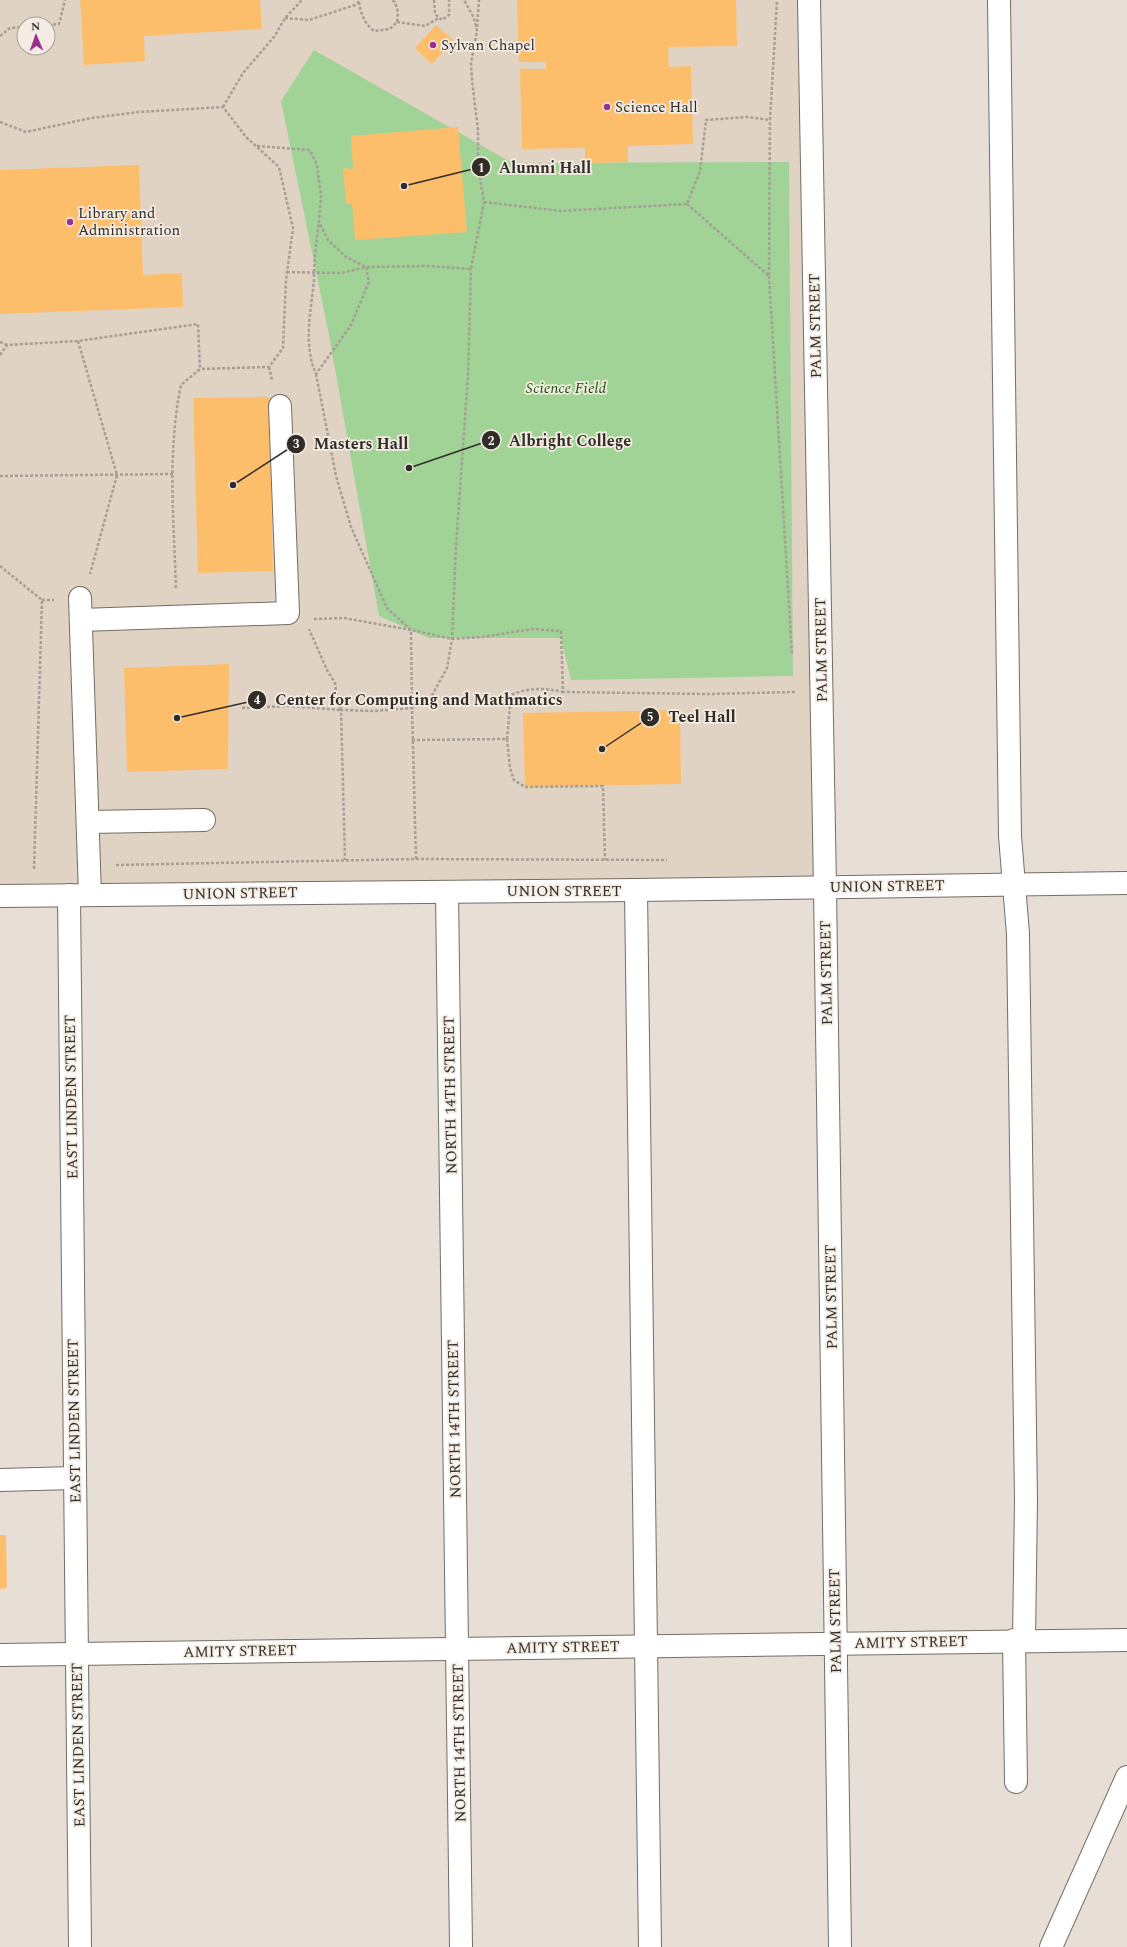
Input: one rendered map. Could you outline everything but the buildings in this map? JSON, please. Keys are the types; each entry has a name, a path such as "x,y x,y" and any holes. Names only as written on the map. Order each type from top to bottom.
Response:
{"street":[{"name":"PALM STREET","path":"808,0 825,888 840,1947"},
{"path":"998,0 1010,836 1018,934 1026,1492 1019,1640 1016,1782"},
{"path":"81,620 288,614 280,406"},
{"name":"EAST LINDEN STREET","path":"80,598 90,865 80,895 74,1478 80,1947"},
{"path":"88,822 204,820"},
{"name":"UNION STREET","path":"0,896 825,888 1127,883"},
{"path":"636,890 650,1947"},
{"name":"NORTH 14TH STREET","path":"447,892 461,1947"},
{"path":"0,1480 74,1478"},
{"name":"AMITY STREET","path":"0,1655 1019,1640 1127,1640"},
{"path":"1051,1947 1127,1777"}],"path":[{"path":"56,24 59,24 64,0"},
{"path":"223,107 243,73 274,37 285,18 302,0"},
{"path":"360,1 361,12 367,25 374,31 390,29 397,22 398,12 395,2 392,0"},
{"path":"434,0 435,14 439,18"},
{"path":"397,22 425,26 439,18 442,20 449,15 449,0"},
{"path":"464,0 474,18 477,31"},
{"path":"242,708 288,706 375,711 412,708 430,699 447,668 452,639 468,376 471,269 484,202 478,166 478,130 471,63 477,31 479,0"},
{"path":"777,0 770,120 769,276 792,661"},
{"path":"285,18 309,20 355,5 360,1"},
{"path":"0,36 10,28 16,28"},
{"path":"0,122 26,132 91,118 139,112 223,107"},
{"path":"177,596 173,474 174,429 180,385 200,369 269,367 283,348 287,272 293,228 279,167 246,137 223,107"},
{"path":"687,204 700,171 706,120 747,117 770,120"},
{"path":"257,146 310,150 317,165 321,196 319,222 313,255 314,272 308,336 312,366 316,374 336,476 351,527 387,608 411,630 452,639 482,637 532,629 561,632 563,692"},
{"path":"484,202 561,211 687,204 769,276"},
{"path":"319,222 328,240 346,257 366,267"},
{"path":"287,272 340,273 366,267 427,266 471,269"},
{"path":"316,374 351,325 369,282 366,267"},
{"path":"0,342 7,345 78,341 198,324 200,369"},
{"path":"0,566 42,600 84,598 117,474 78,341"},
{"path":"0,355 7,345"},
{"path":"0,476 173,474"},
{"path":"34,874 42,600"},
{"path":"309,627 327,670 335,683 337,699 341,710 345,860"},
{"path":"411,630 412,740 416,859"},
{"path":"793,684 794,699"},
{"path":"605,860 603,786 525,787 514,780 510,768 507,739 511,695 522,690 545,688 563,692 708,694 821,691"},
{"path":"412,740 507,739"},
{"path":"90,865 416,859 668,860"},
{"path":"27,867 42,866"}],"shaded area":[{"path":"0,0 809,0 825,887 0,896"}],"green space":[{"name":"Science Field","path":"314,50 512,163 789,162 793,676 571,680 561,638 429,638 379,616 329,335 281,101"}],"place":[{"name":"Sylvan Chapel","path":"433,45"},
{"name":"Science Hall","path":"607,107"},
{"name":"Alumni Hall","path":"404,186"},
{"name":"Library and Administration","path":"70,222"},
{"name":"Albright College","path":"409,468"},
{"name":"Masters Hall","path":"233,485"},
{"name":"Center for Computing and Mathmatics","path":"177,718"},
{"name":"Teel Hall","path":"602,749"}]}
